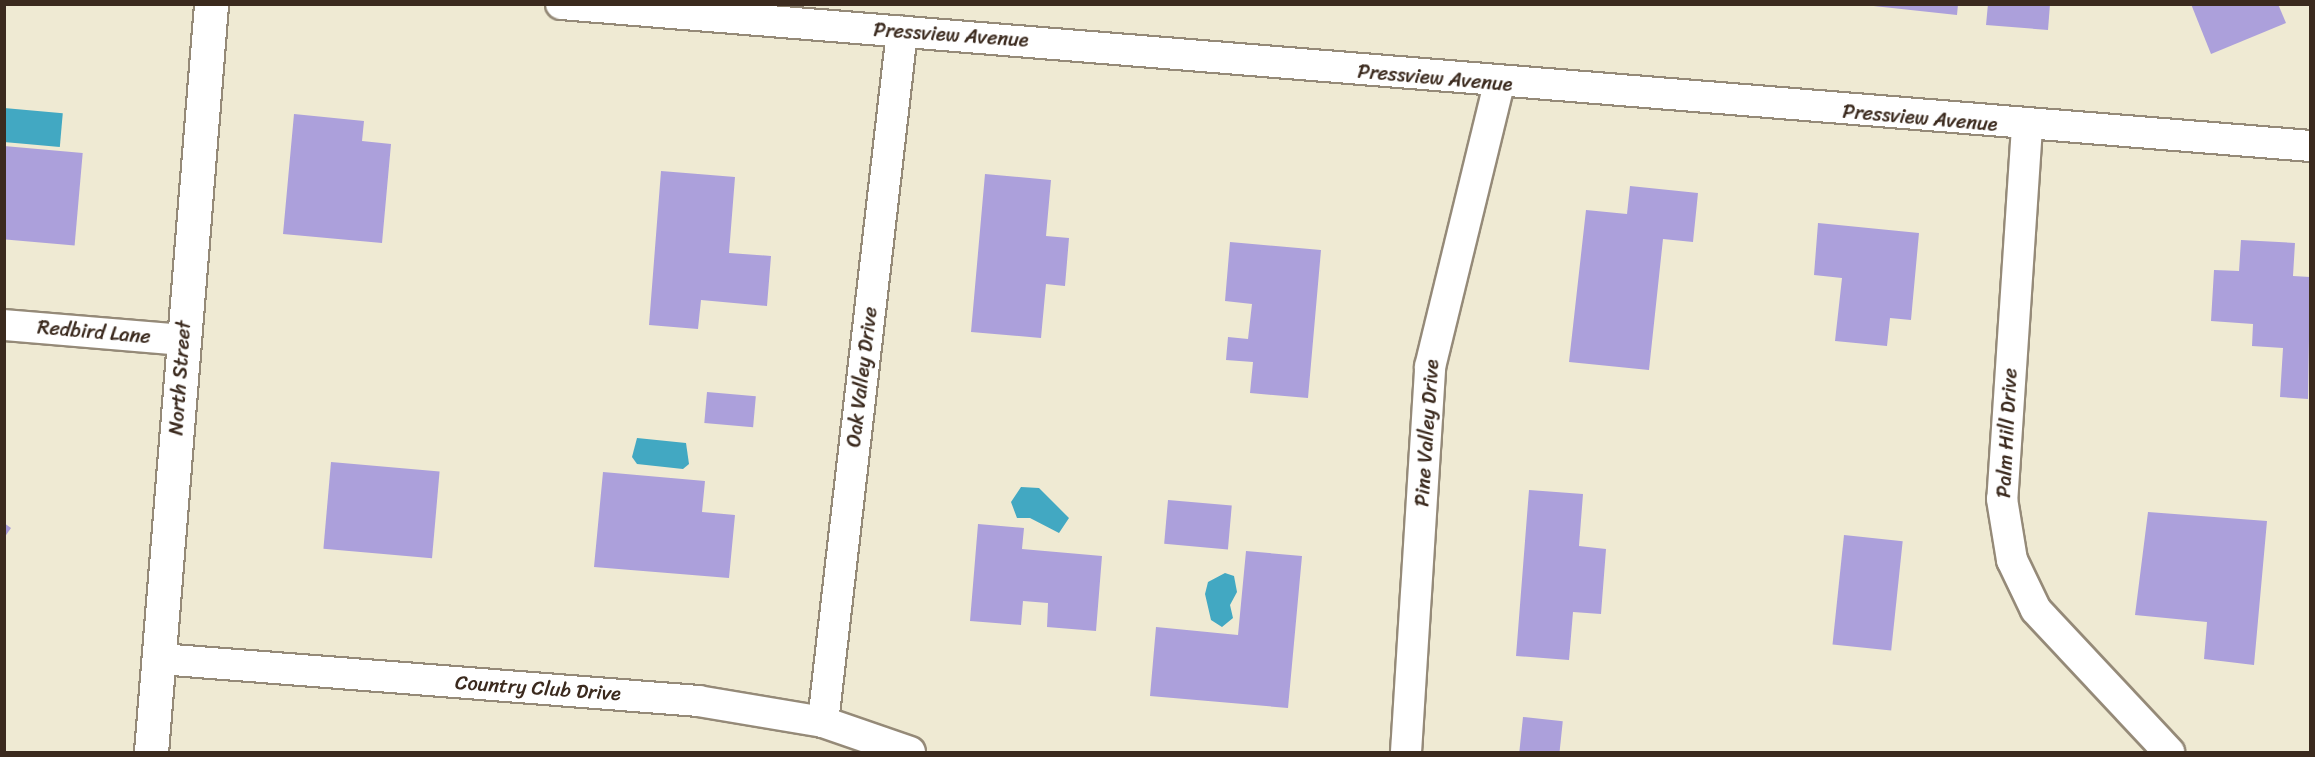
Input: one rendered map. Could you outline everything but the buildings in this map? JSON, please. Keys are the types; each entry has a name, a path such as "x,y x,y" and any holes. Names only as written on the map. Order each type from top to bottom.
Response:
{"street":[{"name":"North Street","path":"152,753 211,4"},
{"name":"Pressview Avenue","path":"561,4 2027,127 2310,146"},
{"name":"Oak Valley Drive","path":"823,722 902,32"},
{"name":"Pine Valley Drive","path":"1406,753 1430,367 1499,84"},
{"name":"Palm Hill Drive","path":"2027,127 2002,499 2012,560 2036,610 2169,753"},
{"name":"Redbird Lane","path":"4,325 183,340"},
{"name":"Country Club Drive","path":"160,659 698,701 823,722 910,753"}],"water":[{"path":"4,108 63,113 60,147 4,142"},
{"path":"637,438 686,443 689,464 683,469 637,464 632,457"},
{"path":"1021,487 1039,488 1069,518 1059,533 1030,518 1017,518 1011,502"},
{"path":"1225,573 1234,576 1237,592 1230,605 1233,618 1222,627 1211,620 1205,594 1208,582"}]}
